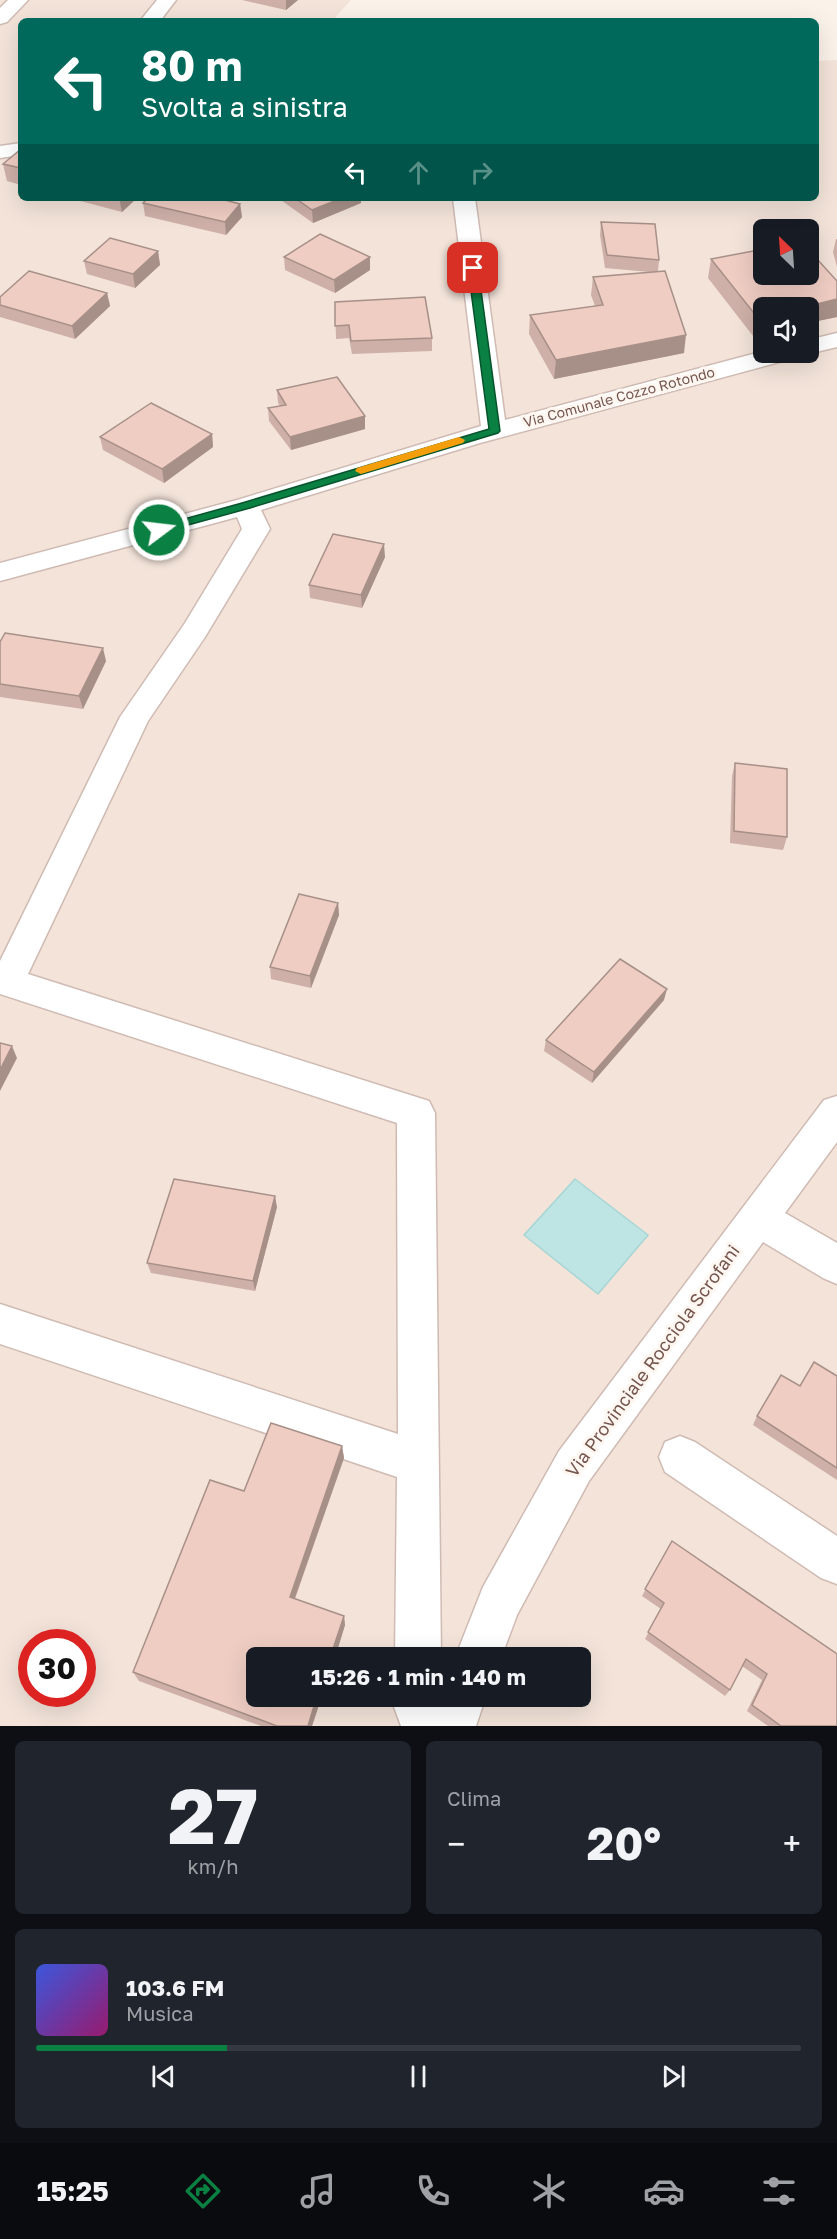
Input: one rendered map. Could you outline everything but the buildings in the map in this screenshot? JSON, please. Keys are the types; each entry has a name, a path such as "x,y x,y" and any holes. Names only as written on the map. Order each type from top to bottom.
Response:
{"street":[{"path":"4,28 19,0"},
{"path":"152,18 167,0"},
{"path":"0,152 18,149"},
{"path":"464,201 494,431"},
{"path":"819,344 837,340"},
{"name":"Via Comunale Cozzo Rotondo","path":"0,572 246,506 494,431 753,362"},
{"path":"246,506 256,529 195,630 135,717 7,982 416,1113 418,1647"},
{"name":"Via Provinciale Rocciola Scrofani","path":"482,1647 499,1603 574,1466 837,1112"},
{"path":"758,1218 837,1265"},
{"path":"0,1324 419,1463"},
{"path":"680,1457 837,1562"},
{"path":"418,1707 426,1726"},
{"path":"452,1726 459,1707"}],"shaded area":[{"path":"0,0 351,0 335,18 18,18 18,201 819,201 819,61 837,60 837,1726 0,1726"}],"water":[{"path":"575,1179 648,1235 598,1294 524,1235"}],"slow traffic":[{"path":"361,471 459,440"}],"route":[{"path":"159,530 494,431 473,268"}]}
